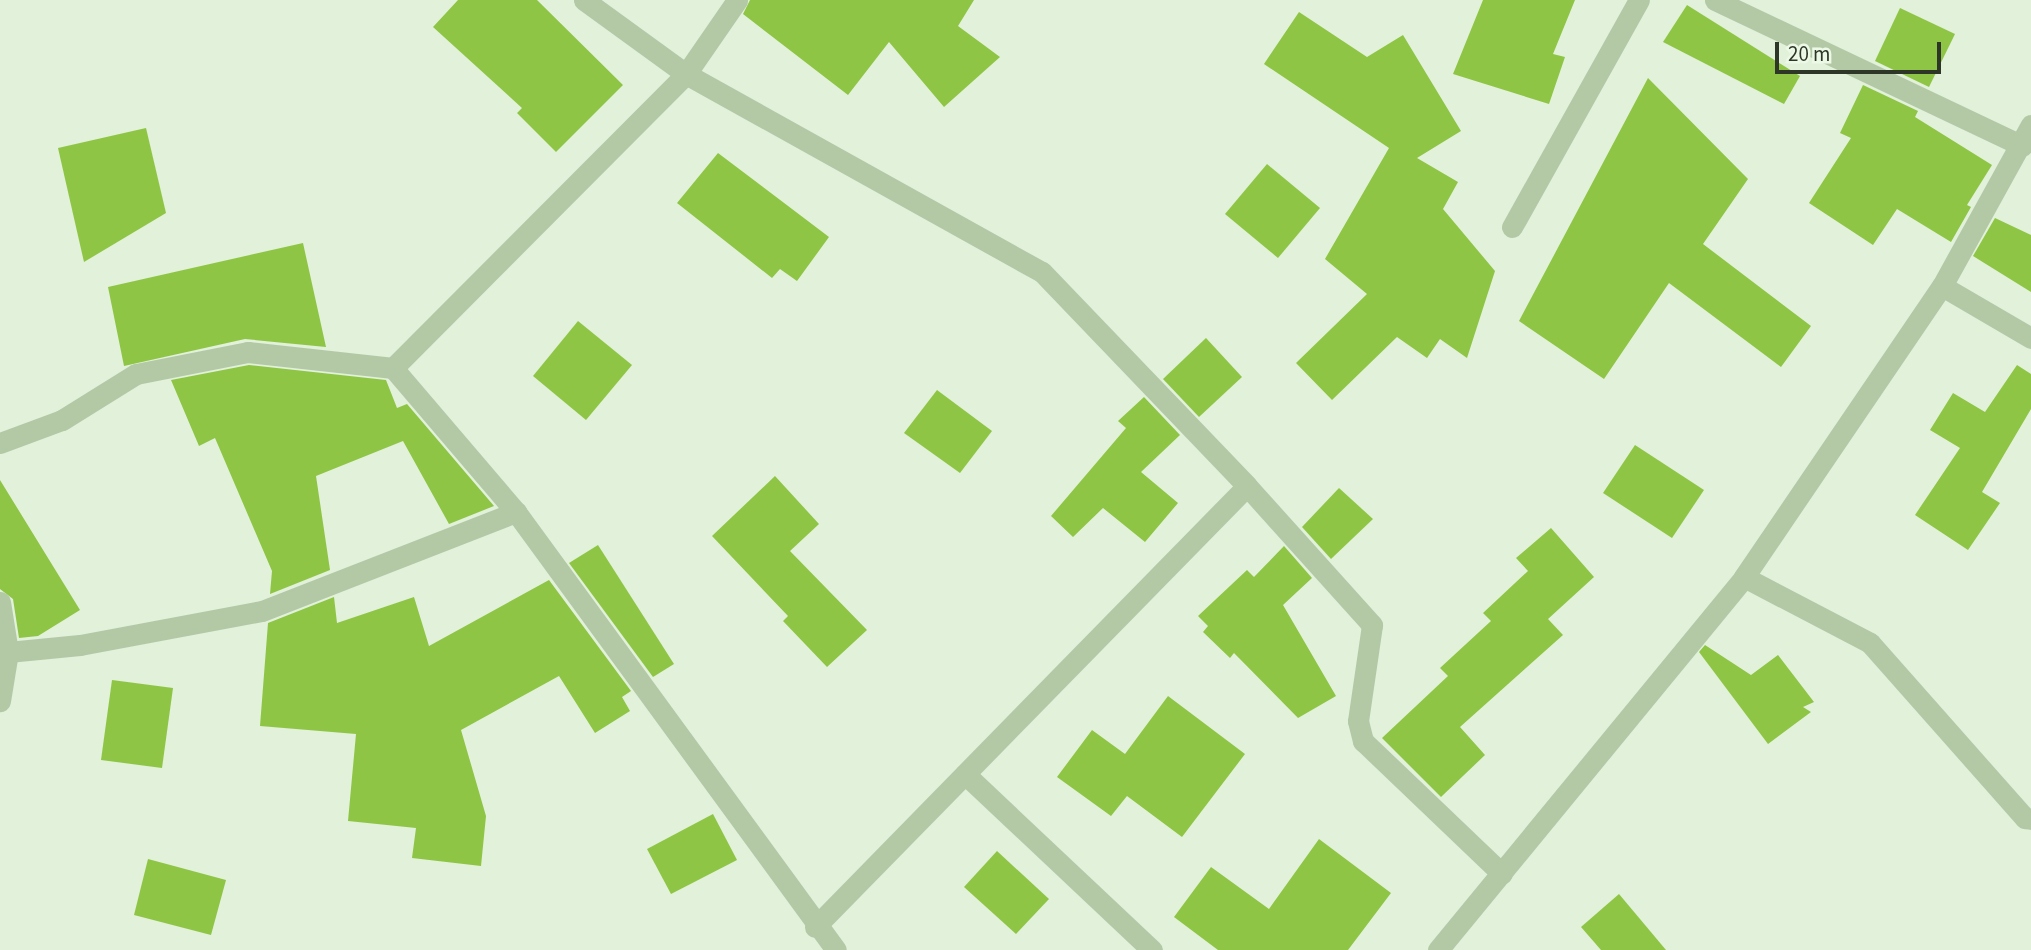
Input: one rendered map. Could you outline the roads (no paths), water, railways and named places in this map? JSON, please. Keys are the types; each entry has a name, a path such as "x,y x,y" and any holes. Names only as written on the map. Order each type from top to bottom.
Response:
{"street":[{"path":"584,0 686,74 1042,272 1247,486 1372,625 1358,722 1363,741 1502,874"},
{"path":"393,368 686,74 737,0"},
{"path":"1512,227 1640,0"},
{"path":"1715,0 2022,146"},
{"path":"1437,950 1744,577 1942,286 2022,146 2031,125"},
{"path":"1942,286 2031,338"},
{"path":"0,443 62,420 136,374 248,352 393,368 516,512 815,927 836,950"},
{"path":"815,927 1247,486"},
{"path":"8,652 80,645 262,611 516,512"},
{"path":"1744,577 1870,643 2025,818 2031,819"},
{"path":"0,602 8,652 0,701"},
{"path":"965,774 1153,950"}]}
